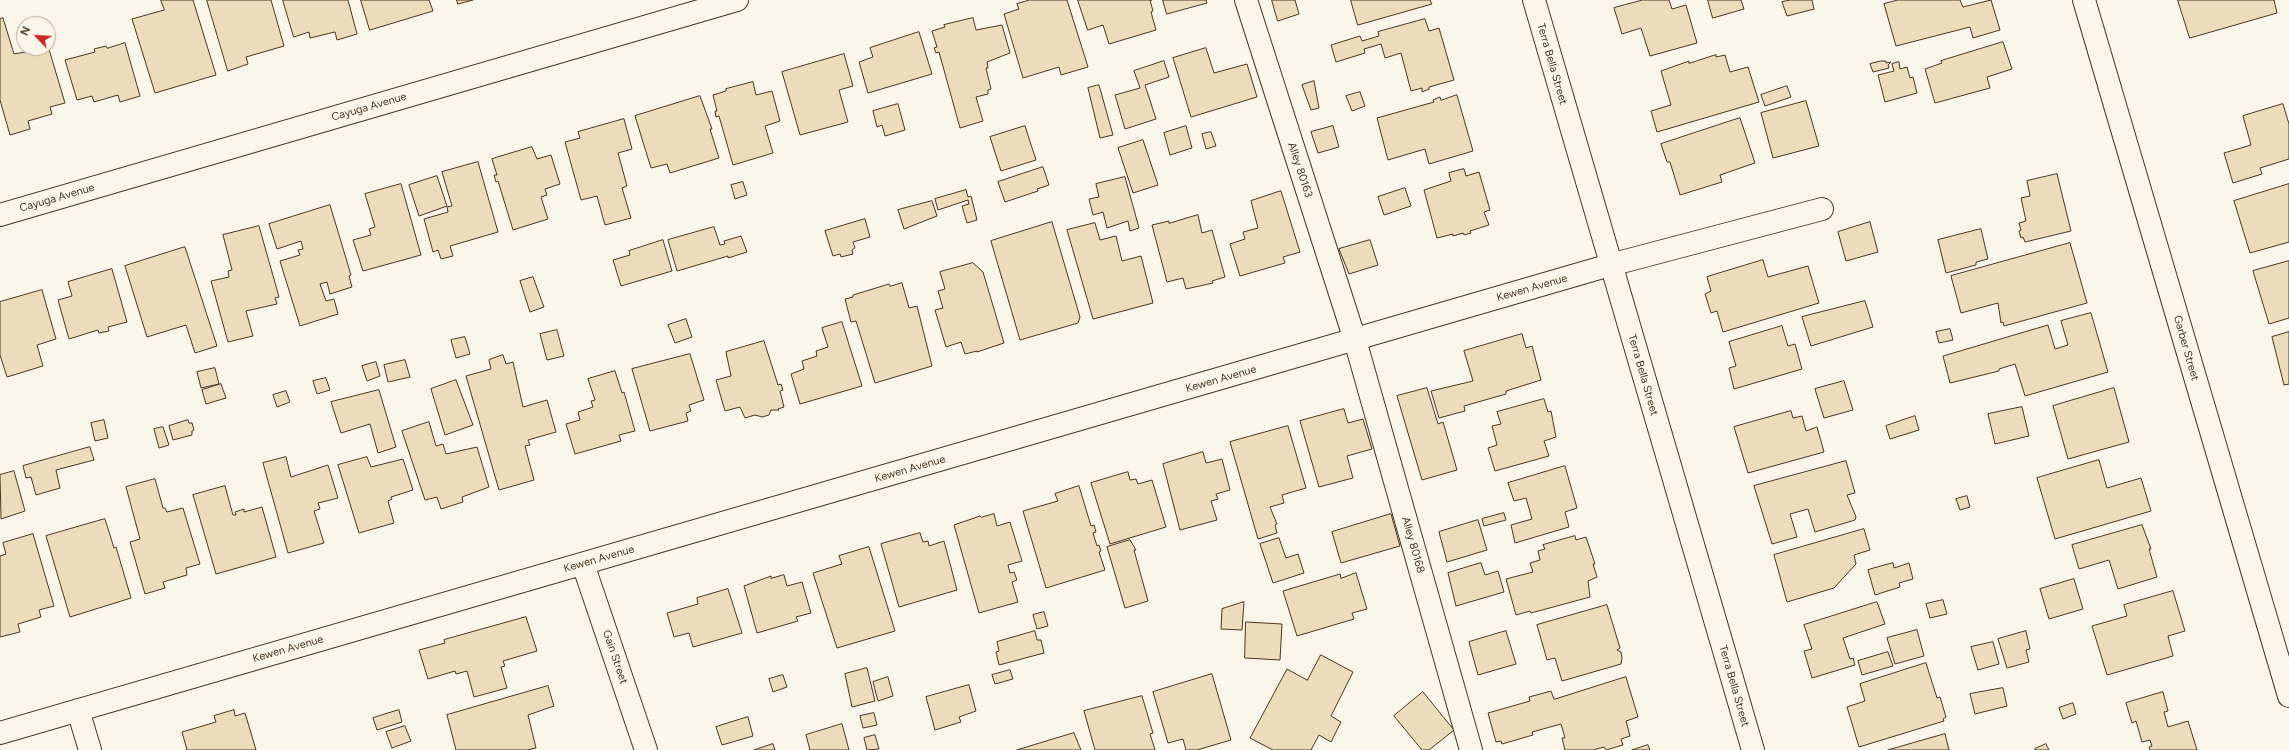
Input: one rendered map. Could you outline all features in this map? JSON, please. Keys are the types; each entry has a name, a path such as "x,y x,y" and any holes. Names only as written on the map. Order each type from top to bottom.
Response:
{"street":[{"name":"Cayuga Avenue","path":"0,215 737,0"},
{"name":"Alley 80163","path":"1246,0 1355,340"},
{"name":"Terra Bella Street","path":"1534,0 1610,265 1753,750"},
{"name":"Garber Street","path":"2084,0 2289,696"},
{"name":"Kewen Avenue","path":"0,733 1610,265 1822,209"},
{"name":"Alley 80168","path":"1355,340 1472,750"},
{"name":"Gain Street","path":"583,564 646,750"},
{"path":"78,710 90,750"}],"building":[{"path":"161,0 193,0 216,75 155,93 132,19 164,10"},
{"path":"207,0 271,0 284,46 246,57 248,64 228,71"},
{"path":"283,0 348,0 357,34 337,40 335,32 310,38 309,32 294,37"},
{"path":"361,0 429,0 433,11 370,30"},
{"path":"457,0 473,0 458,4"},
{"path":"1030,0 1067,0 1088,67 1061,75 1059,67 1023,78 1004,14 1019,9 1017,4"},
{"path":"1078,0 1150,0 1153,11 1151,12 1156,30 1109,44 1103,25 1088,30"},
{"path":"1163,0 1206,0 1207,3 1167,14"},
{"path":"1272,0 1295,0 1299,14 1278,21"},
{"path":"1351,0 1430,0 1432,4 1358,25"},
{"path":"1643,0 1669,0 1672,9 1686,5 1697,43 1650,56 1641,28 1622,34 1614,8"},
{"path":"1708,0 1741,0 1744,9 1713,18"},
{"path":"1791,0 1812,0 1814,9 1787,16 1782,2"},
{"path":"1898,0 1960,0 1963,7 1991,0 2000,30 1973,38 1970,27 1896,46 1884,4"},
{"path":"2178,0 2274,0 2277,13 2190,38"},
{"path":"3,18 14,54 16,54 16,56 51,56 65,103 50,107 52,114 28,121 30,129 10,135 0,100 0,19"},
{"path":"973,18 976,30 1002,25 1010,53 987,62 988,68 986,68 991,89 988,90 988,94 976,97 983,121 960,128 939,52 936,53 934,48 937,47 932,31 945,27 944,25"},
{"path":"1425,19 1429,31 1439,28 1454,80 1429,87 1429,89 1422,92 1422,88 1411,91 1401,53 1385,58 1381,44 1364,49 1365,53 1336,62 1331,45 1360,36 1362,41 1379,36 1378,32"},
{"path":"919,32 932,74 868,93 859,62 873,57 870,48"},
{"path":"2003,42 2012,69 1987,77 1990,88 1935,103 1925,69 1942,63 1941,61"},
{"path":"125,43 140,96 120,102 118,95 94,102 92,96 77,100 65,60 95,52 94,49 106,46 107,48"},
{"path":"1206,48 1214,73 1247,64 1257,97 1191,117 1173,58"},
{"path":"844,54 853,86 839,90 848,122 800,135 782,72"},
{"path":"1716,55 1716,57 1725,55 1730,72 1748,67 1759,102 1657,132 1651,111 1671,105 1661,71 1689,61 1689,63"},
{"path":"1164,61 1169,77 1145,85 1156,119 1125,129 1115,95 1140,88 1134,71"},
{"path":"1886,61 1886,63 1891,62 1888,65 1889,68 1873,72 1870,64"},
{"path":"1899,62 1900,69 1907,67 1910,78 1913,77 1917,93 1885,102 1878,75 1894,71 1892,64"},
{"path":"1314,81 1319,108 1311,110 1302,85"},
{"path":"753,82 756,95 772,91 780,121 765,126 773,153 733,165 719,116 716,117 715,111 717,111 713,95 726,91 726,89"},
{"path":"1099,85 1113,135 1100,138 1088,88"},
{"path":"1787,86 1791,97 1765,106 1761,95"},
{"path":"1360,92 1365,106 1352,111 1346,96"},
{"path":"1457,95 1473,151 1429,164 1425,149 1388,160 1377,118 1434,102 1433,100 1440,97 1441,100"},
{"path":"700,96 712,129 710,129 719,158 670,173 667,164 651,168 635,116"},
{"path":"1806,101 1819,146 1773,158 1761,113"},
{"path":"898,104 905,130 885,136 882,125 877,127 873,111"},
{"path":"2283,104 2289,124 2289,159 2260,168 2262,174 2233,183 2224,153 2251,145 2243,116"},
{"path":"1740,118 1755,163 1720,175 1722,182 1680,195 1670,162 1667,162 1661,144"},
{"path":"624,119 632,149 618,153 627,186 622,188 631,218 605,225 597,196 581,200 565,142 580,138 578,132"},
{"path":"1025,126 1036,160 1001,171 990,137"},
{"path":"1186,126 1192,148 1170,155 1164,133"},
{"path":"1333,126 1339,147 1318,153 1311,132"},
{"path":"1211,132 1216,146 1206,149 1202,134"},
{"path":"1143,140 1158,185 1133,193 1118,148"},
{"path":"532,147 537,159 551,155 560,184 545,189 547,195 541,197 548,219 513,230 498,181 496,182 494,175 497,175 492,159"},
{"path":"478,162 498,232 450,246 453,256 441,259 438,250 433,252 424,219 448,212 447,207 452,206 442,172"},
{"path":"1043,167 1049,185 1037,189 1038,191 1005,202 998,182"},
{"path":"1464,169 1466,176 1479,172 1490,210 1484,212 1489,225 1470,231 1471,233 1464,235 1463,233 1453,236 1453,234 1437,238 1424,190 1451,181 1449,173"},
{"path":"2057,174 2071,231 2025,242 2023,237 2021,238 2019,223 2026,221 2021,198 2030,196 2027,181"},
{"path":"437,176 447,206 419,216 409,185"},
{"path":"1125,177 1139,228 1130,231 1128,221 1107,228 1103,212 1093,215 1089,199 1099,197 1096,184"},
{"path":"743,182 747,195 735,199 731,185"},
{"path":"401,184 421,255 363,271 353,240 371,235 369,229 375,227 365,194"},
{"path":"2289,184 2289,242 2250,253 2234,201"},
{"path":"1405,188 1411,206 1384,215 1378,197"},
{"path":"966,190 968,197 971,196 977,220 967,223 962,206 969,204 968,200 938,210 935,199"},
{"path":"1281,191 1300,252 1283,257 1285,263 1240,276 1230,244 1245,239 1243,232 1258,228 1251,201"},
{"path":"932,201 937,216 904,229 898,210"},
{"path":"330,205 351,275 349,276 352,287 330,294 327,282 320,284 326,301 334,299 338,314 300,326 280,261 300,255 298,250 303,249 301,241 277,249 269,224"},
{"path":"1198,215 1202,233 1212,230 1225,277 1212,281 1213,283 1186,289 1183,278 1167,282 1152,225 1169,221 1169,223"},
{"path":"865,219 870,237 853,242 855,248 852,250 853,254 841,257 840,254 833,256 825,231"},
{"path":"1052,222 1080,317 1078,323 1020,340 991,241"},
{"path":"1870,222 1878,252 1846,261 1838,232"},
{"path":"1095,223 1100,240 1116,236 1122,261 1141,256 1153,303 1093,319 1067,230"},
{"path":"259,226 279,297 275,298 277,304 246,311 253,336 228,342 211,281 229,277 228,271 232,270 223,235"},
{"path":"714,227 720,245 725,244 724,241 741,236 747,252 677,271 668,240"},
{"path":"1981,229 1988,259 1976,262 1976,265 1946,273 1938,240"},
{"path":"663,240 672,271 621,286 613,260 630,255 629,251"},
{"path":"1370,240 1378,265 1349,274 1339,249"},
{"path":"2070,243 2087,303 2004,326 2003,322 2001,323 1998,303 1961,313 1951,276"},
{"path":"185,247 217,346 195,353 186,325 147,337 125,266"},
{"path":"1763,260 1768,277 1808,266 1819,303 1723,332 1717,311 1711,313 1705,294 1711,291 1707,277"},
{"path":"2289,261 2289,318 2269,324 2253,271"},
{"path":"973,263 983,272 1004,343 977,352 965,354 961,342 946,347 935,310 943,308 938,291 945,289 940,272"},
{"path":"112,269 127,322 108,327 109,331 99,333 98,330 69,339 58,300 72,296 68,282"},
{"path":"533,277 544,307 530,312 520,281"},
{"path":"902,283 909,308 917,306 932,366 875,383 856,321 851,322 845,299 853,297 853,295 889,284 890,286"},
{"path":"42,290 56,339 37,345 43,366 7,377 0,355 0,302"},
{"path":"1865,301 1873,327 1811,346 1802,317"},
{"path":"2091,313 2108,372 2025,396 2015,364 1999,369 1999,371 1950,383 1943,356 2048,325 2055,349 2068,345 2061,321"},
{"path":"686,319 692,337 675,343 668,325"},
{"path":"842,322 862,386 800,404 791,374 804,369 802,361 817,356 816,351 828,347 822,328"},
{"path":"1782,326 1788,346 1795,344 1802,369 1734,389 1729,368 1736,366 1729,342"},
{"path":"1950,329 1953,340 1939,343 1936,332"},
{"path":"557,330 564,356 547,360 540,334"},
{"path":"2289,332 2289,384 2284,385 2272,337"},
{"path":"1522,334 1526,348 1532,346 1541,380 1506,391 1506,394 1464,406 1465,411 1439,418 1431,391 1473,381 1464,351"},
{"path":"465,337 470,354 456,358 451,340"},
{"path":"764,341 778,385 781,384 783,390 780,391 784,407 778,409 779,410 771,410 769,415 762,417 755,415 745,418 740,407 725,411 716,380 731,376 726,352"},
{"path":"690,354 704,400 689,405 691,411 686,413 688,421 650,431 632,369"},
{"path":"503,355 506,364 513,362 523,407 547,400 556,432 528,440 530,445 525,446 534,480 499,490 466,376 491,369 489,360"},
{"path":"405,360 410,377 388,382 384,365"},
{"path":"376,362 380,376 367,381 362,366"},
{"path":"215,368 219,384 201,388 197,372"},
{"path":"615,371 622,393 624,392 635,431 619,435 621,441 575,454 566,424 580,420 578,412 593,407 591,401 595,400 588,379"},
{"path":"326,378 330,390 317,394 313,381"},
{"path":"456,380 473,425 445,435 431,389"},
{"path":"1844,381 1853,410 1824,418 1815,389"},
{"path":"221,384 226,398 206,404 202,390"},
{"path":"1427,388 1438,424 1443,422 1457,470 1422,480 1397,396"},
{"path":"2114,388 2129,442 2068,459 2053,406"},
{"path":"379,390 396,447 378,453 370,424 341,433 331,402"},
{"path":"286,391 290,402 277,407 273,395"},
{"path":"1544,399 1548,412 1551,411 1556,437 1544,441 1549,456 1495,471 1488,448 1497,445 1492,426 1501,424 1497,412"},
{"path":"2022,407 2029,436 1995,444 1988,414"},
{"path":"1344,409 1348,423 1363,419 1372,449 1347,456 1353,478 1319,487 1300,421"},
{"path":"1791,411 1793,418 1802,416 1806,431 1817,427 1824,452 1748,473 1734,427"},
{"path":"1915,416 1919,430 1890,439 1886,426"},
{"path":"104,420 108,438 95,441 91,423"},
{"path":"188,420 189,423 192,423 194,430 192,431 192,435 173,440 169,426"},
{"path":"429,422 436,446 443,444 446,454 477,447 489,487 462,497 463,502 441,509 437,497 425,500 402,431"},
{"path":"1288,426 1306,488 1282,495 1284,503 1270,507 1277,524 1275,525 1277,533 1258,539 1230,442"},
{"path":"163,427 169,445 159,448 154,429"},
{"path":"90,447 94,460 56,470 60,488 36,495 31,477 26,478 23,466"},
{"path":"1203,452 1206,463 1222,459 1230,490 1216,494 1218,499 1211,501 1217,520 1180,530 1163,464"},
{"path":"286,457 291,477 328,465 338,498 318,503 320,509 314,511 324,543 288,553 263,463"},
{"path":"367,457 371,467 403,459 413,490 391,497 392,499 388,501 394,523 359,533 338,465"},
{"path":"2099,460 2107,488 2141,478 2151,511 2055,539 2037,478"},
{"path":"1846,461 1855,493 1847,495 1856,517 1855,520 1815,532 1808,509 1790,514 1797,537 1772,544 1754,486"},
{"path":"1565,466 1577,508 1565,512 1569,527 1515,543 1511,525 1532,519 1526,498 1514,501 1508,483"},
{"path":"14,471 25,511 1,519 0,475"},
{"path":"1128,472 1130,480 1136,479 1138,484 1152,480 1166,527 1110,544 1091,483"},
{"path":"155,479 163,508 165,508 167,512 183,508 200,564 186,568 187,575 163,582 165,588 145,594 130,542 140,539 126,487"},
{"path":"225,486 233,515 236,515 235,512 244,509 244,512 262,507 276,557 216,574 193,495"},
{"path":"1079,486 1091,526 1094,525 1096,532 1093,533 1097,546 1099,545 1101,551 1099,552 1105,570 1046,588 1023,511 1058,501 1055,494"},
{"path":"1967,496 1970,507 1960,510 1956,499"},
{"path":"1504,513 1506,520 1484,526 1482,519"},
{"path":"994,514 997,526 1010,522 1022,561 1008,565 1010,573 1014,572 1017,580 1012,582 1018,602 979,613 954,525 980,516"},
{"path":"1391,514 1400,546 1341,563 1332,532"},
{"path":"105,519 114,548 116,547 131,598 70,617 46,536"},
{"path":"1478,520 1487,550 1447,562 1439,532"},
{"path":"2142,525 2151,549 2149,549 2157,577 2118,589 2109,560 2079,569 2072,545"},
{"path":"1864,529 1870,550 1854,555 1856,564 1834,588 1787,602 1774,555"},
{"path":"920,533 923,542 928,541 929,546 944,541 957,590 899,607 881,544"},
{"path":"33,534 54,606 39,610 41,617 18,624 20,632 0,637 0,556 6,554 3,543"},
{"path":"1575,536 1576,540 1586,537 1595,564 1593,564 1597,577 1588,581 1590,597 1531,613 1530,611 1516,615 1506,579 1533,572 1530,563 1540,560 1538,551 1545,549 1543,545"},
{"path":"1279,538 1286,558 1298,554 1304,573 1273,583 1260,544"},
{"path":"1130,540 1136,550 1134,550 1148,601 1125,608 1107,547"},
{"path":"869,547 895,631 837,648 813,573 842,564 839,556"},
{"path":"1481,563 1485,575 1498,571 1504,592 1456,606 1448,573"},
{"path":"1893,563 1894,568 1909,563 1913,579 1899,583 1900,587 1875,595 1868,570"},
{"path":"1356,573 1367,609 1352,613 1354,619 1297,636 1283,591 1340,574 1341,578"},
{"path":"784,575 787,586 802,582 811,613 796,617 798,621 757,633 744,586 771,576 771,578"},
{"path":"2074,579 2083,609 2049,619 2040,589"},
{"path":"728,589 742,633 693,647 689,633 674,637 667,613 698,604 697,598"},
{"path":"2173,591 2185,631 2168,636 2173,656 2107,675 2092,626 2127,616 2124,605"},
{"path":"1943,600 1947,614 1930,618 1926,604"},
{"path":"1244,602 1242,630 1221,629 1222,609"},
{"path":"1877,602 1885,624 1843,638 1850,659 1853,658 1855,665 1812,678 1804,651 1812,649 1804,625"},
{"path":"1607,605 1620,648 1617,650 1621,652 1621,664 1562,681 1555,658 1547,660 1537,625"},
{"path":"1044,612 1048,626 1037,629 1033,615"},
{"path":"526,617 537,651 503,661 505,666 501,667 507,688 474,697 467,671 456,674 455,671 428,679 419,650 445,643 444,640"},
{"path":"1246,622 1282,624 1280,660 1245,658"},
{"path":"1917,630 1924,656 1895,664 1887,638"},
{"path":"1035,631 1037,640 1041,640 1044,653 999,665 996,652 999,651 997,642"},
{"path":"1506,631 1516,664 1478,675 1469,642"},
{"path":"2026,631 2030,649 2026,650 2029,662 2007,668 1998,639"},
{"path":"1993,642 1999,664 1978,670 1971,647"},
{"path":"1888,652 1893,666 1862,675 1858,661"},
{"path":"1321,655 1353,672 1331,716 1341,722 1331,742 1319,735 1311,750 1273,750 1250,738 1287,669 1307,680"},
{"path":"1926,663 1937,698 1940,697 1946,717 1943,719 1944,721 1859,747 1847,707 1865,701 1860,684"},
{"path":"867,668 875,701 852,707 845,674"},
{"path":"1010,670 1013,679 995,684 992,675"},
{"path":"1212,674 1231,740 1197,750 1186,750 1183,739 1168,743 1153,692"},
{"path":"783,675 787,687 773,692 769,679"},
{"path":"888,677 893,696 878,701 873,682"},
{"path":"1626,677 1638,717 1626,721 1630,736 1621,739 1623,745 1606,750 1604,747 1593,750 1565,750 1562,738 1565,738 1561,724 1532,732 1533,735 1502,744 1501,741 1496,742 1488,713 1530,701 1529,697 1551,691 1554,699"},
{"path":"969,685 976,711 959,717 961,722 935,730 926,697"},
{"path":"548,686 554,706 528,715 536,748 527,750 456,750 447,715"},
{"path":"2003,688 2007,706 1975,714 1970,694"},
{"path":"1423,692 1454,730 1429,750 1422,750 1394,716"},
{"path":"2163,692 2168,711 2164,712 2168,727 2188,721 2197,750 2150,750 2149,747 2152,746 2150,740 2142,742 2136,721 2132,723 2126,703"},
{"path":"1142,696 1153,733 1150,734 1155,750 1095,750 1084,711"},
{"path":"2073,703 2076,714 2063,719 2059,708"},
{"path":"234,710 235,716 245,713 256,750 187,750 182,732 216,722 214,716"},
{"path":"399,710 402,722 377,730 373,718"},
{"path":"874,713 877,725 863,728 860,716"},
{"path":"748,717 753,736 722,745 716,727"},
{"path":"842,724 849,750 810,750 806,735"},
{"path":"405,726 411,741 392,748 386,732"},
{"path":"1074,733 1081,750 1017,750"},
{"path":"1945,734 1949,750 1888,750"},
{"path":"875,735 879,749 867,750 864,738"},
{"path":"773,744 775,750 754,750"},
{"path":"2046,744 2049,750 2035,749"},
{"path":"1648,745 1650,750 1632,750"}]}
